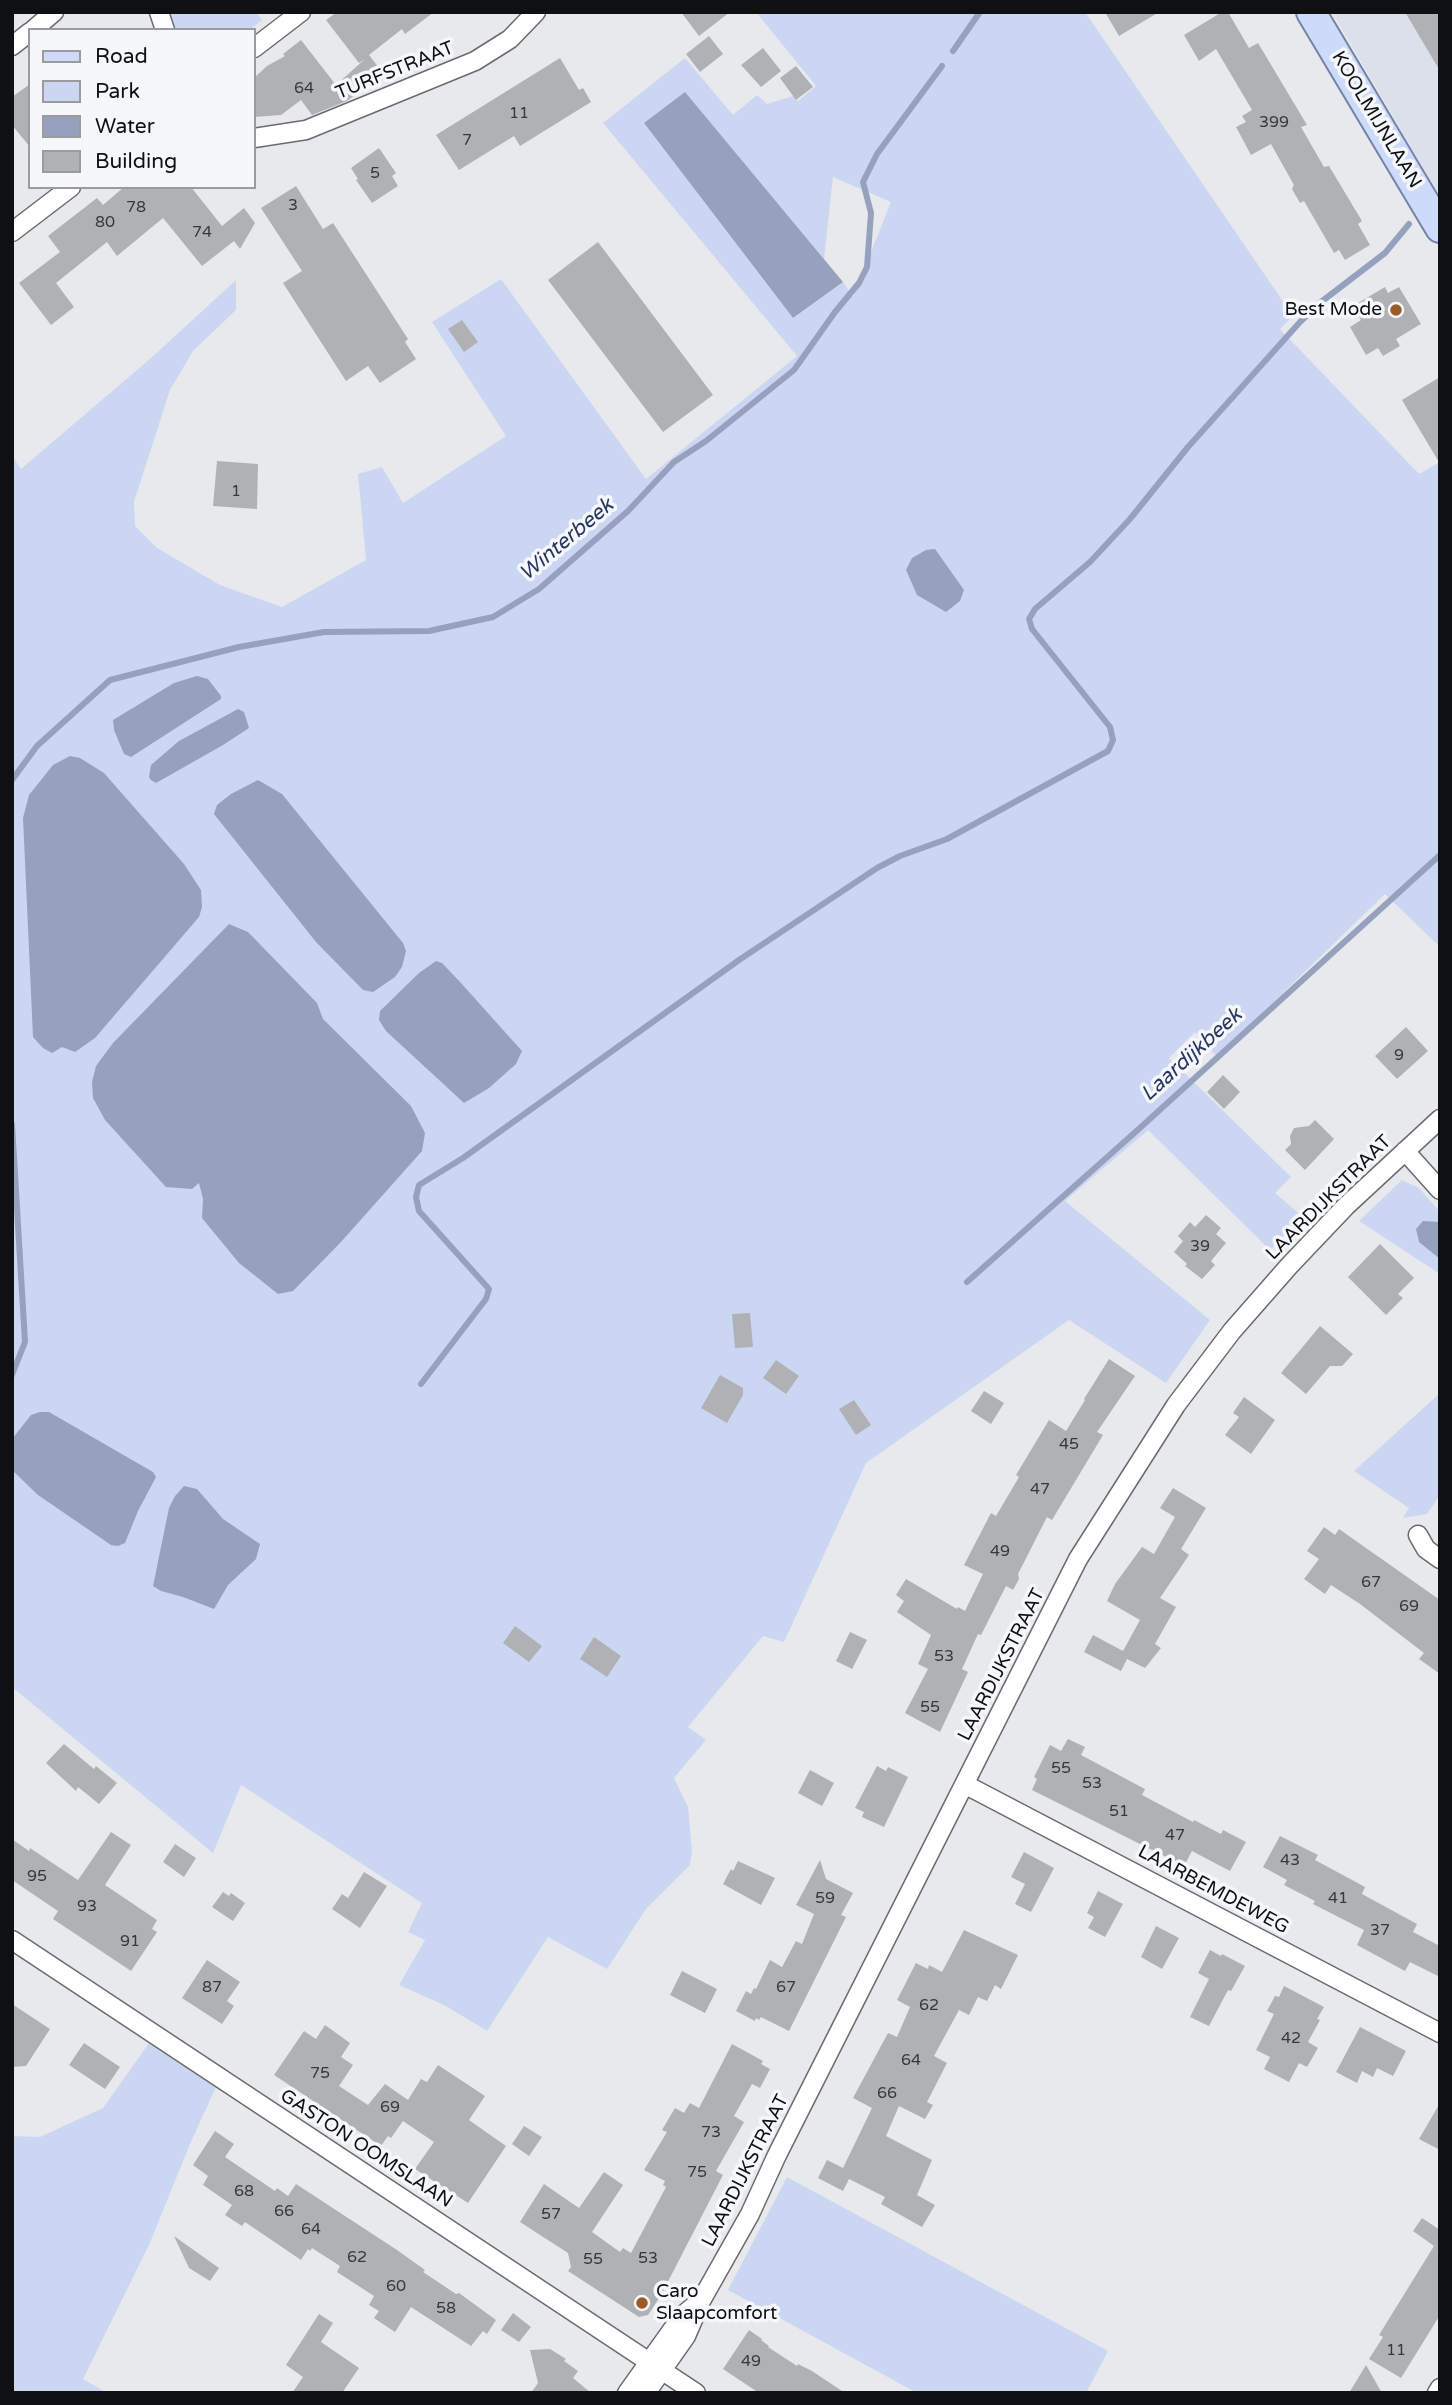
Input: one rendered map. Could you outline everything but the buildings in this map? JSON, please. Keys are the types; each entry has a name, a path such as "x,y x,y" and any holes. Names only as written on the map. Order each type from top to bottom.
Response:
{"main road":[{"name":"KOOLMIJNLAAN","path":"1311,12 1440,228"}],"street":[{"path":"35,28 54,12"},
{"path":"256,46 301,12"},
{"name":"TURFSTRAAT","path":"256,138 306,130 475,61 510,39 536,12"},
{"path":"12,46 28,33"},
{"path":"12,232 69,189"},
{"name":"LAARDIJKSTRAAT","path":"656,2366 686,2336 702,2299 750,2214 777,2155 1078,1559 1176,1405 1232,1331 1346,1206 1440,1119"},
{"path":"1405,1151 1440,1190"},
{"path":"1418,1535 1426,1549 1440,1559"},
{"name":"LAARBEMDEWEG","path":"966,1785 1440,2033"},
{"name":"GASTON OOMSLAAN","path":"12,1940 696,2393"},
{"path":"627,2393 656,2366"},
{"path":"646,2393 656,2366"},
{"path":"1437,2393 1440,2388"}],"shaded area":[{"path":"1332,12 1440,12 1440,189 1437,191"}],"green space":[{"path":"169,12 256,12 262,20 252,28 174,28"},
{"path":"756,12 1085,12 1293,316 1280,329 1419,474 1440,462 1440,947 1385,894 1217,1057 1195,1032 1169,1058 1291,1177 1275,1193 1303,1217 1270,1250 1148,1130 1065,1201 1210,1320 1166,1383 1069,1320 866,1463 784,1642 763,1636 688,1727 706,1740 674,1778 688,1807 692,1851 690,1865 646,1909 607,1969 548,1937 487,2031 446,2006 399,1985 425,1940 408,1932 422,1903 241,1785 213,1853 12,1687 12,456 21,469 151,358 236,280 236,310 193,351 170,390 134,502 135,526 157,548 220,585 282,607 366,560 358,474 382,467 403,503 506,436 432,322 501,279 646,479 797,356 603,123 685,58 733,115 757,95 767,104 793,96 798,101 816,86","holes":["685,93 824,259 833,177 891,202 853,297 843,282 793,318 644,123"]},
{"path":"1402,1180 1419,1188 1440,1212 1440,1274 1359,1221"},
{"path":"1440,1393 1440,1495 1427,1514 1403,1518 1409,1508 1354,1471"},
{"path":"149,2043 216,2087 149,2245 83,2379 107,2393 12,2393 12,2136 40,2137 103,2108"},
{"path":"787,2177 1108,2351 1086,2393 917,2393 728,2290"}],"water":[{"path":"685,92 843,282 793,318 644,123"},
{"path":"935,549 964,590 960,601 946,612 917,595 906,570 912,558 926,550"},
{"path":"197,676 208,679 221,699 131,757 124,754 114,730 113,720 174,683"},
{"path":"238,709 244,712 249,728 156,783 151,780 151,765 179,741"},
{"path":"70,756 80,758 104,773 184,864 201,890 202,907 199,917 95,1038 75,1052 62,1047 52,1053 33,1037 23,818 29,795 53,765"},
{"path":"258,780 282,794 403,943 406,951 402,967 395,977 373,992 363,990 316,942 214,814 217,805 231,794"},
{"path":"229,924 248,932 317,1003 323,1019 411,1106 425,1133 422,1151 341,1242 293,1291 278,1294 239,1263 202,1218 203,1199 199,1183 192,1189 166,1187 105,1120 93,1098 92,1082 96,1066 113,1043"},
{"path":"436,961 442,963 522,1051 516,1064 489,1088 464,1103 386,1031 379,1020 380,1011 419,973"},
{"path":"1423,1221 1440,1222 1440,1259 1419,1242 1416,1229"},
{"path":"49,1412 153,1472 156,1477 125,1543 111,1545 38,1495 12,1470 12,1439 31,1415"},
{"path":"184,1486 197,1489 223,1519 260,1544 256,1559 228,1585 214,1609 153,1586 169,1508"}],"waterway":[{"name":"Winterbeek","path":"953,51 980,12"},
{"name":"Winterbeek","path":"12,780 37,746 110,680 239,647 324,632 429,631 493,617 539,589 628,511 674,462 706,441 794,370 859,283 867,267 871,213 863,182 877,154 942,66"},
{"path":"421,1384 486,1299 489,1289 419,1211 416,1197 419,1185 463,1158 739,960 877,868 900,856 947,839 1108,751 1113,740 1110,727 1032,629 1029,619 1035,609 1090,562 1130,519 1188,447 1300,322 1321,302 1385,253 1409,224"},
{"name":"Laardijkbeek","path":"967,1282 1440,855"},
{"name":"Winterbeek","path":"12,1124 25,1342 12,1375"}],"place":[{"name":"Best Mode","path":"1396,310"},
{"name":"Caro Slaapcomfort","path":"642,2303"}]}
